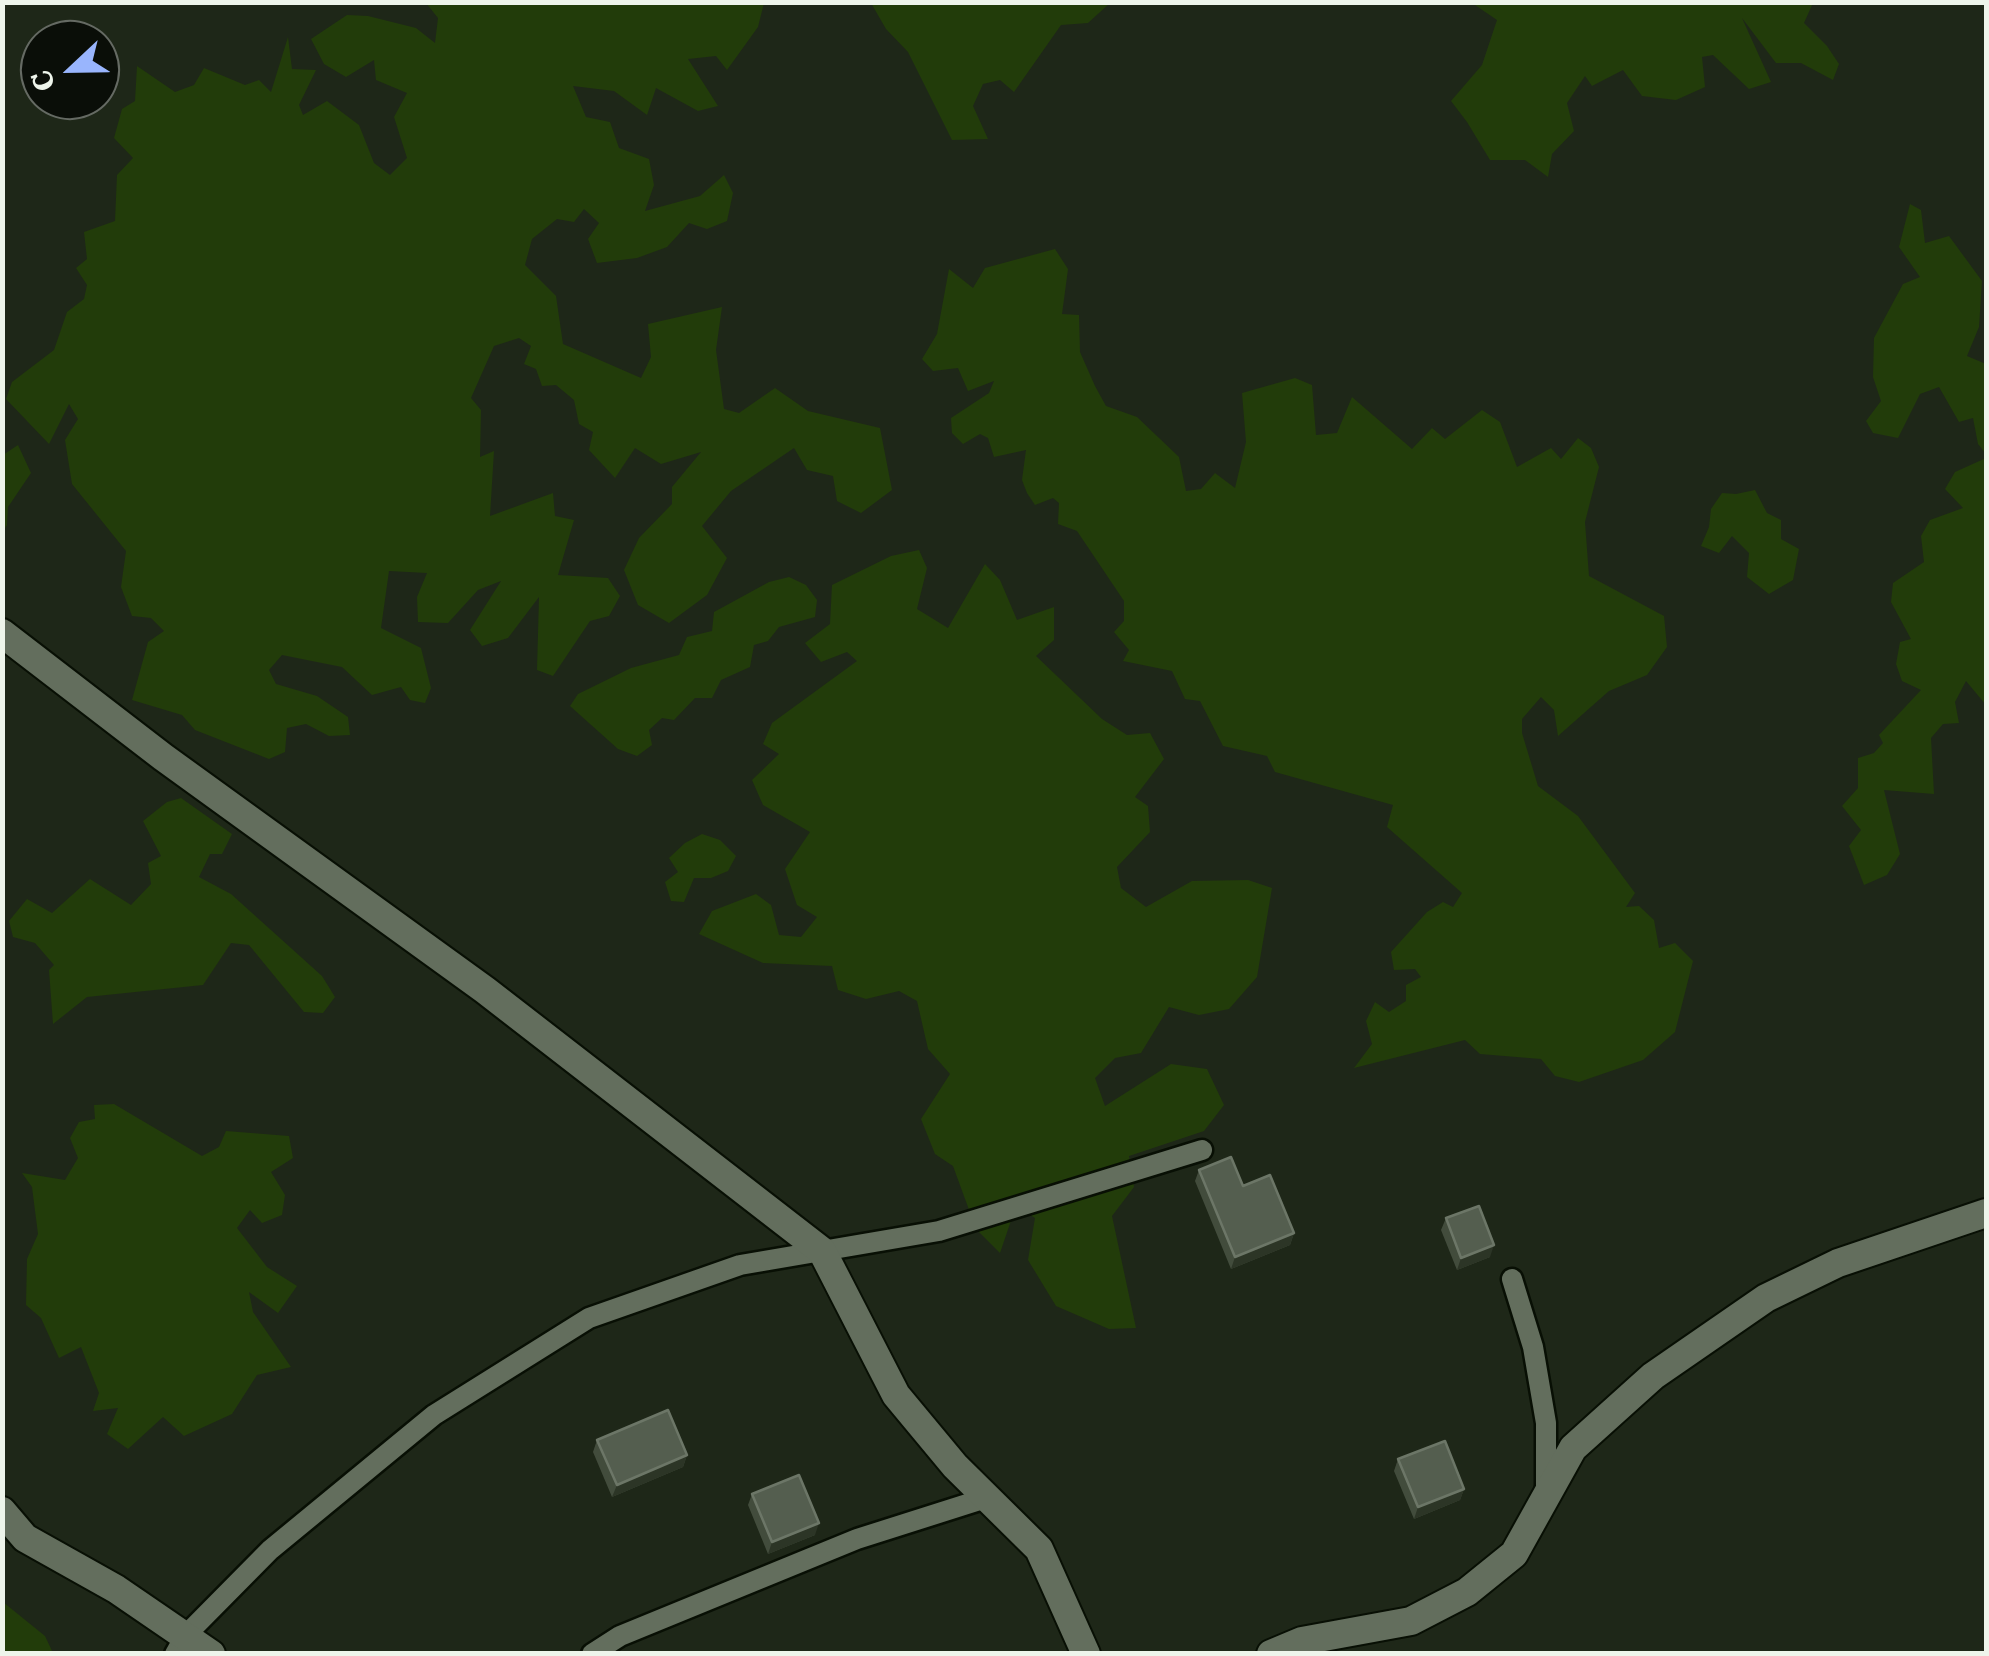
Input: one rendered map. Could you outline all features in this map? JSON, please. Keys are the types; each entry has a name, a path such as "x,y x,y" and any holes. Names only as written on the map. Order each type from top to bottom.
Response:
{"street":[{"path":"2,633 163,757 485,990 822,1251 896,1395 956,1466 1039,1549 1086,1654"},
{"path":"1271,1654 1302,1640 1411,1621 1466,1592 1514,1554 1573,1448 1653,1376 1766,1298 1838,1263 1986,1213"},
{"path":"2,1511 25,1538 116,1590 180,1645 212,1654"}],"lane":[{"path":"180,1645 270,1550 434,1416 589,1318 740,1265 939,1231 1202,1150"},
{"path":"1512,1279 1533,1347 1546,1422 1546,1497"},
{"path":"592,1654 620,1636 857,1539 986,1498"}],"green space":[{"path":"426,3 764,3 758,27 727,70 716,56 688,59 718,106 698,111 656,88 647,115 614,91 573,86 586,117 610,122 619,148 649,159 654,185 645,211 700,196 724,175 733,193 727,221 707,229 689,223 667,247 637,258 597,263 588,239 599,223 584,209 574,222 557,219 532,239 525,265 556,296 563,344 641,378 651,357 648,324 722,307 716,350 724,409 739,413 775,388 808,411 880,428 892,490 861,513 837,501 833,476 807,470 794,448 731,491 702,526 727,558 707,595 669,623 638,605 624,570 639,538 672,504 672,487 701,452 661,464 635,448 615,478 589,450 593,432 579,424 574,400 556,385 542,386 536,369 524,364 531,346 519,338 494,346 471,398 481,410 480,457 494,451 490,516 553,493 555,516 574,520 558,575 608,578 620,596 609,616 590,621 553,676 537,670 539,597 508,638 482,646 470,630 501,581 478,590 448,623 418,622 417,597 427,573 389,571 381,628 421,648 431,688 425,703 410,700 401,687 372,695 342,667 282,655 269,670 276,684 317,696 348,717 350,735 329,736 306,724 287,728 285,752 269,759 195,730 182,715 132,700 148,642 164,631 151,618 132,616 121,587 126,551 72,484 65,440 78,419 69,404 49,444 6,399 12,382 54,350 67,312 84,299 87,285 76,268 87,259 84,232 115,221 117,175 133,158 114,138 122,109 135,101 137,66 175,92 194,85 204,68 245,85 259,80 271,92 288,37 292,69 316,70 299,105 303,115 327,101 359,125 374,163 390,175 407,158 394,117 407,93 376,80 374,60 346,77 324,64 311,39 347,15 416,28 435,43 438,18"},
{"path":"871,3 1110,3 1088,23 1061,25 1014,92 1000,80 983,84 973,106 988,139 952,140 908,52 886,29"},
{"path":"1472,3 1813,3 1804,23 1839,64 1833,80 1801,63 1776,63 1742,18 1771,82 1749,89 1713,55 1702,57 1705,87 1676,100 1642,96 1623,70 1592,86 1585,76 1567,103 1574,131 1552,154 1548,177 1525,160 1490,160 1451,101 1482,65 1497,20"},
{"path":"1910,204 1921,210 1925,243 1949,236 1982,281 1979,327 1967,356 1986,364 1986,454 1978,444 1973,418 1959,422 1939,387 1920,394 1898,438 1873,433 1866,421 1881,401 1873,377 1874,338 1903,284 1920,277 1899,247"},
{"path":"1055,249 1068,269 1062,314 1079,315 1080,352 1095,386 1106,406 1137,417 1179,457 1186,491 1201,489 1215,473 1235,488 1246,442 1242,393 1295,378 1312,385 1316,435 1337,433 1352,397 1412,449 1432,428 1445,439 1482,410 1500,422 1517,467 1551,448 1561,459 1578,438 1591,448 1599,467 1585,522 1589,576 1664,616 1667,647 1647,675 1609,691 1558,736 1554,710 1541,697 1522,719 1522,733 1538,786 1578,816 1635,893 1626,907 1639,906 1654,920 1659,948 1675,943 1693,961 1675,1032 1643,1060 1579,1082 1555,1076 1541,1059 1480,1054 1465,1040 1354,1068 1372,1044 1366,1021 1375,1002 1389,1012 1406,1001 1406,985 1421,977 1415,969 1394,970 1391,952 1427,912 1443,902 1453,907 1462,893 1387,827 1393,805 1275,772 1267,756 1223,746 1200,701 1185,699 1172,671 1123,661 1129,650 1114,632 1124,621 1124,601 1077,531 1058,524 1059,503 1053,498 1035,505 1027,493 1022,480 1026,450 994,457 988,438 980,434 963,444 952,433 951,418 989,393 994,381 968,391 958,368 933,371 922,359 937,334 949,269 973,288 985,268"},
{"path":"18,445 31,473 8,507 3,531 3,455"},
{"path":"1986,458 1986,705 1966,681 1955,702 1959,723 1943,724 1931,738 1934,794 1884,790 1900,854 1887,875 1864,885 1849,846 1861,830 1842,806 1858,788 1858,758 1874,753 1883,743 1879,735 1921,690 1902,681 1896,664 1900,642 1911,639 1891,602 1893,583 1924,562 1921,536 1930,520 1963,508 1945,489 1955,472"},
{"path":"1755,490 1767,513 1781,520 1781,539 1799,549 1793,580 1769,594 1747,577 1749,553 1732,536 1719,553 1701,546 1711,509 1722,493"},
{"path":"919,550 927,568 917,609 948,628 985,564 1000,580 1017,620 1054,607 1054,640 1036,656 1102,719 1127,735 1150,733 1164,759 1135,797 1148,806 1150,832 1117,867 1121,888 1146,907 1192,881 1248,880 1272,888 1257,977 1229,1009 1199,1015 1169,1007 1141,1053 1115,1058 1095,1078 1105,1106 1171,1064 1207,1069 1224,1105 1204,1131 1129,1156 1134,1187 1112,1216 1136,1328 1109,1329 1056,1306 1028,1260 1035,1218 1016,1206 1000,1253 976,1229 953,1166 935,1154 921,1119 950,1074 928,1049 917,1001 899,991 866,999 838,990 832,966 763,963 699,934 712,911 756,894 771,905 779,935 801,937 817,917 797,905 785,869 810,832 763,805 752,780 779,754 763,744 772,723 857,661 847,652 821,662 805,643 830,624 832,585 891,556"},
{"path":"789,577 806,585 817,600 815,617 779,627 768,641 754,645 750,667 721,680 712,698 695,698 674,720 662,718 649,730 652,745 637,756 618,749 570,706 578,694 631,668 679,655 687,637 712,631 714,612 769,582"},
{"path":"181,798 232,834 222,854 210,854 199,877 231,894 322,976 335,997 323,1013 304,1012 249,945 231,943 203,985 87,997 53,1024 49,970 54,965 35,943 13,937 9,921 27,899 52,913 90,879 131,905 151,884 148,863 161,856 143,821 167,802"},
{"path":"702,834 720,840 736,856 728,871 711,878 694,878 684,902 671,901 665,882 678,872 669,858"},
{"path":"114,1104 202,1156 219,1147 226,1131 289,1136 293,1158 271,1172 285,1195 282,1215 262,1223 250,1210 237,1228 267,1267 297,1286 278,1313 249,1292 253,1312 291,1367 257,1375 232,1414 184,1436 163,1417 128,1449 107,1434 118,1408 93,1411 99,1393 81,1347 59,1358 41,1318 26,1305 27,1259 38,1234 32,1187 22,1173 65,1180 78,1158 70,1138 79,1122 95,1119 94,1105"},
{"path":"3,1602 45,1636 53,1653 3,1653"}],"building":[{"path":"1231,1157 1243,1186 1270,1175 1294,1233 1235,1257 1199,1170"},
{"path":"1479,1206 1494,1245 1461,1258 1446,1218"},
{"path":"668,1410 687,1455 617,1485 597,1440"},
{"path":"1445,1441 1464,1489 1418,1507 1398,1459"},
{"path":"799,1475 819,1523 772,1542 752,1494"}]}
